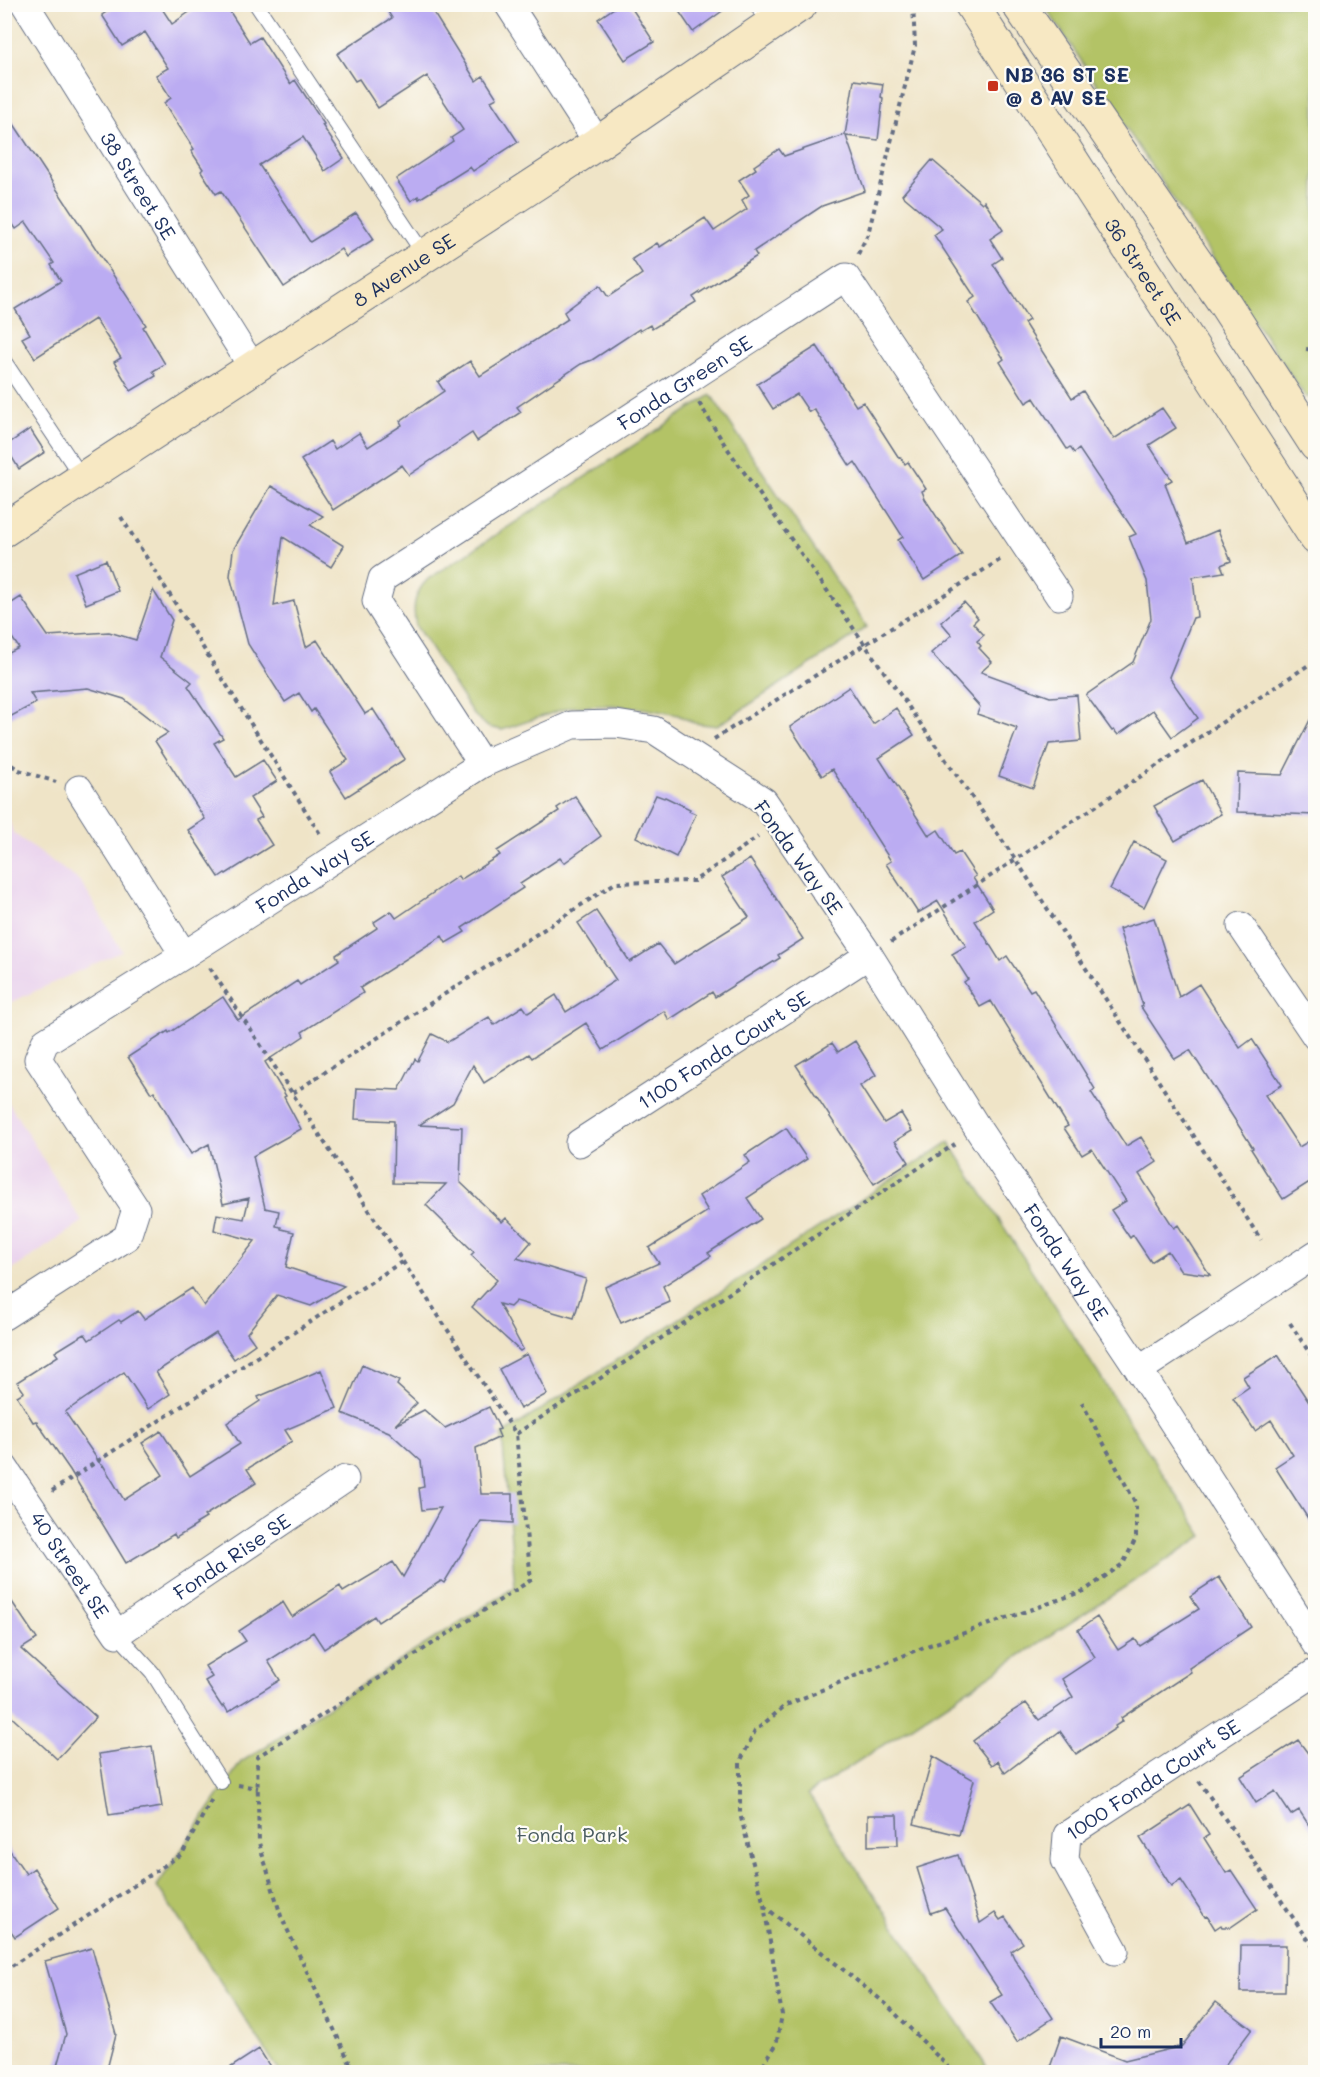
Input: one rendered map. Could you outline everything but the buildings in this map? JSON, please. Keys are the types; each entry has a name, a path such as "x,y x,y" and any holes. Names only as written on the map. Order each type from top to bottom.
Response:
{"main road":[{"name":"8 Avenue SE","path":"4,530 598,142 763,15 801,4"},
{"name":"36 Street SE","path":"971,4 1316,538"},
{"path":"1018,4 1225,304 1316,445"}],"street":[{"name":"38 Street SE","path":"25,4 253,368"},
{"path":"508,4 598,142"},
{"path":"846,277 1059,596"},
{"name":"Fonda Green SE","path":"482,764 376,602 382,579 846,277"},
{"name":"Fonda Way SE","path":"4,1316 126,1237 136,1209 38,1059 45,1042 482,764 572,724 616,724 654,730 764,801 869,955 978,1129 1139,1370 1316,1646"},
{"path":"79,789 184,955"},
{"path":"1241,926 1316,1037"},
{"name":"1100 Fonda Court SE","path":"579,1143 869,955"},
{"path":"1139,1370 1316,1254"},
{"name":"Fonda Rise SE","path":"117,1634 345,1479"},
{"name":"40 Street SE","path":"14,1489 117,1634"},
{"name":"1000 Fonda Court SE","path":"1115,1951 1065,1860 1067,1835 1316,1672"}],"lane":[{"path":"256,4 425,256"},
{"path":"4,361 83,479"},
{"path":"117,1634 152,1671 221,1782"}],"path":[{"path":"846,277 868,234 915,46 913,4"},
{"path":"1306,349 1316,350"},
{"path":"686,382 725,445 1016,860 1261,1240"},
{"path":"121,517 335,858"},
{"path":"691,754 1025,544"},
{"path":"869,955 1316,660"},
{"path":"4,760 19,770 79,789"},
{"path":"293,1093 615,883 694,880 778,823"},
{"path":"184,955 212,969 516,1434 531,1580 257,1757 259,1843 278,1905 354,2073"},
{"path":"516,1434 978,1129"},
{"path":"14,1489 403,1261"},
{"path":"1290,1323 1316,1363"},
{"path":"758,2073 776,2045 782,2015 764,1905 740,1814 740,1762 755,1731 786,1705 924,1647 1084,1591 1123,1564 1136,1538 1136,1504 1080,1399"},
{"path":"1184,1757 1316,1951"},
{"path":"4,1971 182,1854 221,1782"},
{"path":"764,1905 886,2004 953,2073"}],"shaded area":[{"path":"4,802 13,833 81,882 122,951 5,1005"},
{"path":"5,1097 82,1222 4,1275"}],"green space":[{"path":"1044,5 1315,5 1315,392 1306,398"},
{"path":"711,395 867,627 717,726 694,723 678,715 612,705 570,707 502,730 488,727 473,714 416,626 414,606 420,590 428,579"},
{"name":"Fonda Park","path":"949,1142 1203,1536 808,1794 990,2072 280,2072 157,1886 241,1762 515,1587 502,1435"}],"place":[{"name":"NB 36 ST SE @ 8 AV SE","path":"993,86"}]}
